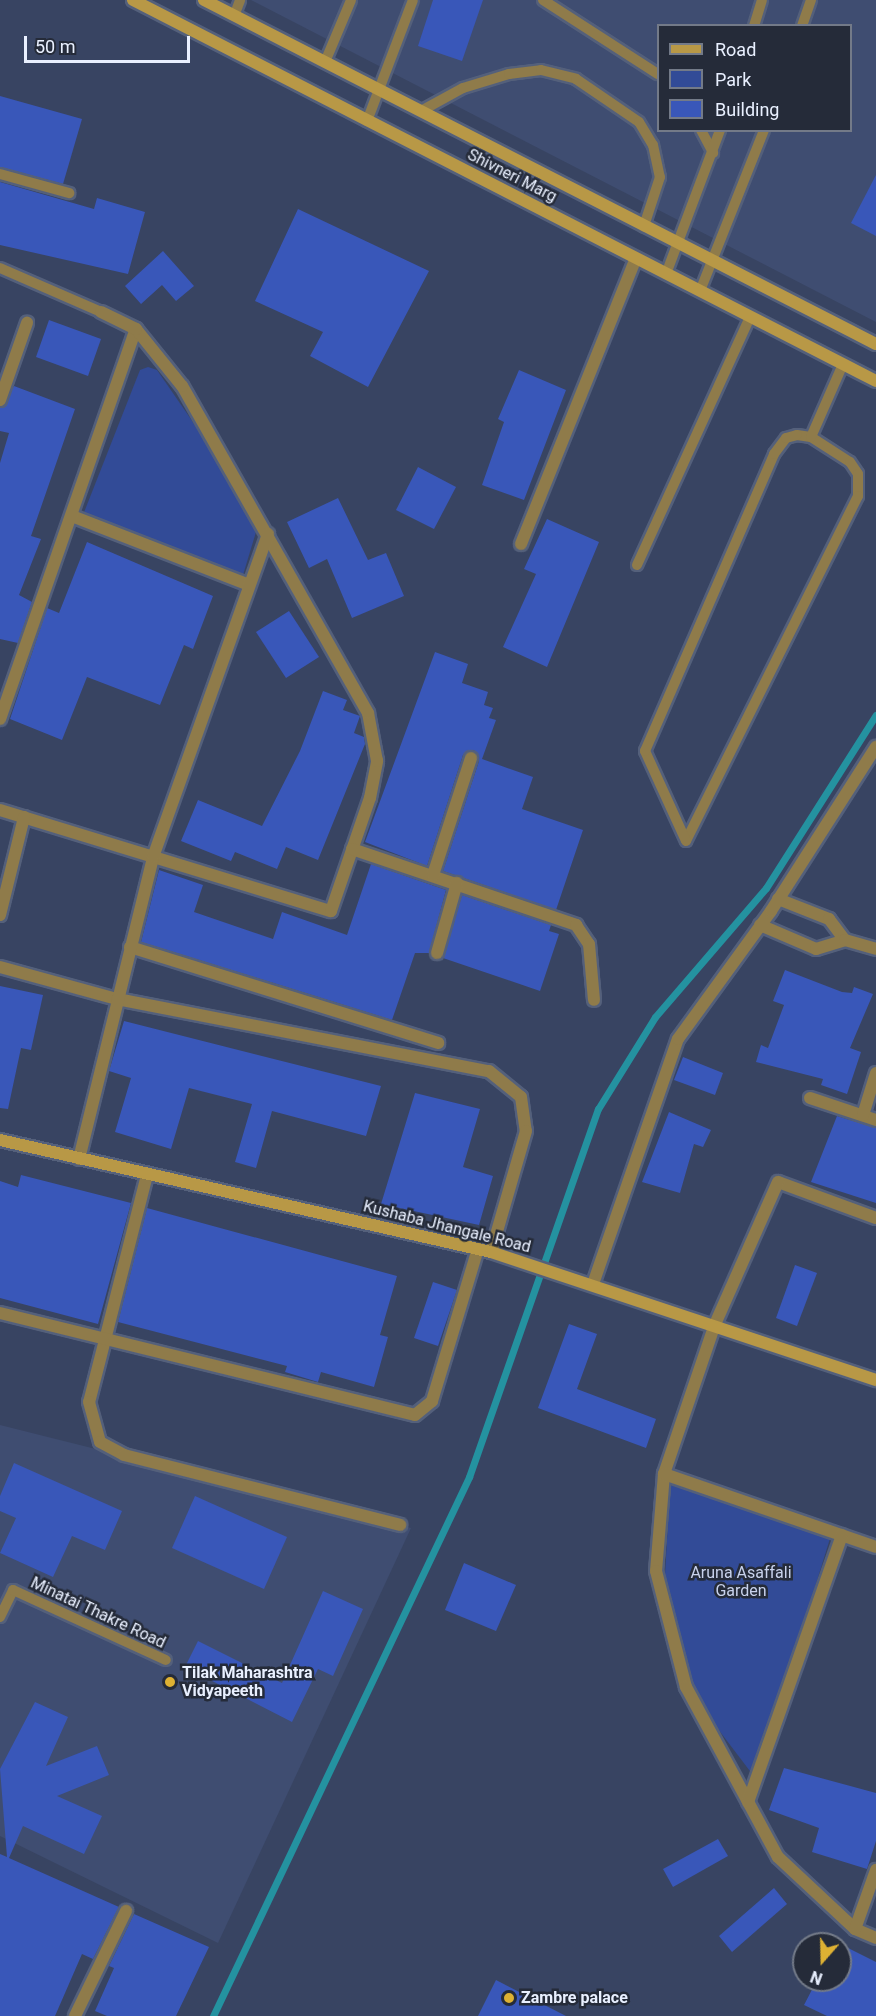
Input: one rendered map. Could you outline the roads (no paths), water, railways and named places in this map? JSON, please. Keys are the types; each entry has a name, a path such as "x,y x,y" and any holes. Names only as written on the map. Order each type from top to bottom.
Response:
{"main road":[{"name":"Shivneri Marg","path":"133,0 876,381"},
{"name":"Shivneri Marg","path":"204,0 876,344"},
{"name":"Kushaba Jhangale Road","path":"0,1140 478,1248 574,1277 876,1380"}],"street":[{"path":"521,544 636,258"},
{"path":"0,810 331,911 352,849 377,761 368,713 182,386 136,329 101,312"},
{"path":"0,400 27,323"},
{"path":"0,719 136,329"},
{"path":"72,516 249,585"},
{"path":"79,1159 153,857 268,534"},
{"path":"593,1284 678,1039 778,899 876,747"},
{"path":"433,875 471,758"},
{"path":"0,915 24,817"},
{"path":"352,849 457,883 585,933 594,1000"},
{"path":"437,953 457,883"},
{"path":"778,899 829,919 845,940"},
{"path":"760,925 816,949 845,940 876,949"},
{"path":"130,947 438,1043"},
{"path":"0,968 117,999 489,1071 521,1097 526,1131 491,1252"},
{"path":"862,1115 876,1073"},
{"path":"810,1098 876,1120"},
{"path":"147,1175 89,1402 100,1442 124,1455 400,1525"},
{"path":"876,1218 778,1182 715,1324 664,1474 659,1581 686,1687 778,1857 855,1929 876,1938"},
{"path":"0,1313 415,1415 432,1401 478,1248"},
{"path":"664,1474 876,1547"},
{"path":"748,1802 842,1535"},
{"path":"855,1929 876,1870"},
{"path":"75,2016 126,1911"}],"lane":[{"path":"234,16 240,0"},
{"path":"325,62 351,0"},
{"path":"367,121 413,0"},
{"path":"543,0 657,74"},
{"path":"755,24 762,0"},
{"path":"803,24 811,0"},
{"path":"421,111 463,88 509,74 541,70 576,79 639,122 653,145 660,177 644,226"},
{"path":"702,132 713,153"},
{"path":"666,274 719,132"},
{"path":"700,291 714,261 763,132"},
{"path":"0,174 69,193"},
{"path":"0,268 101,312"},
{"path":"637,565 750,317"},
{"path":"811,437 843,364"},
{"path":"811,437 850,462 858,474 858,496 686,841 645,751 774,454 786,438 811,437"},
{"name":"Minatai Thakre Road","path":"0,1617 13,1590 166,1660"}],"waterway":[{"path":"213,2016 469,1477 598,1109 655,1017 766,888 876,715"}],"place":[{"name":"Tilak Maharashtra Vidyapeeth","path":"170,1682"},
{"name":"Zambre palace","path":"509,1998"}],"park label":[{"name":"Aruna Asaffali Garden","path":"741,1582"}]}
